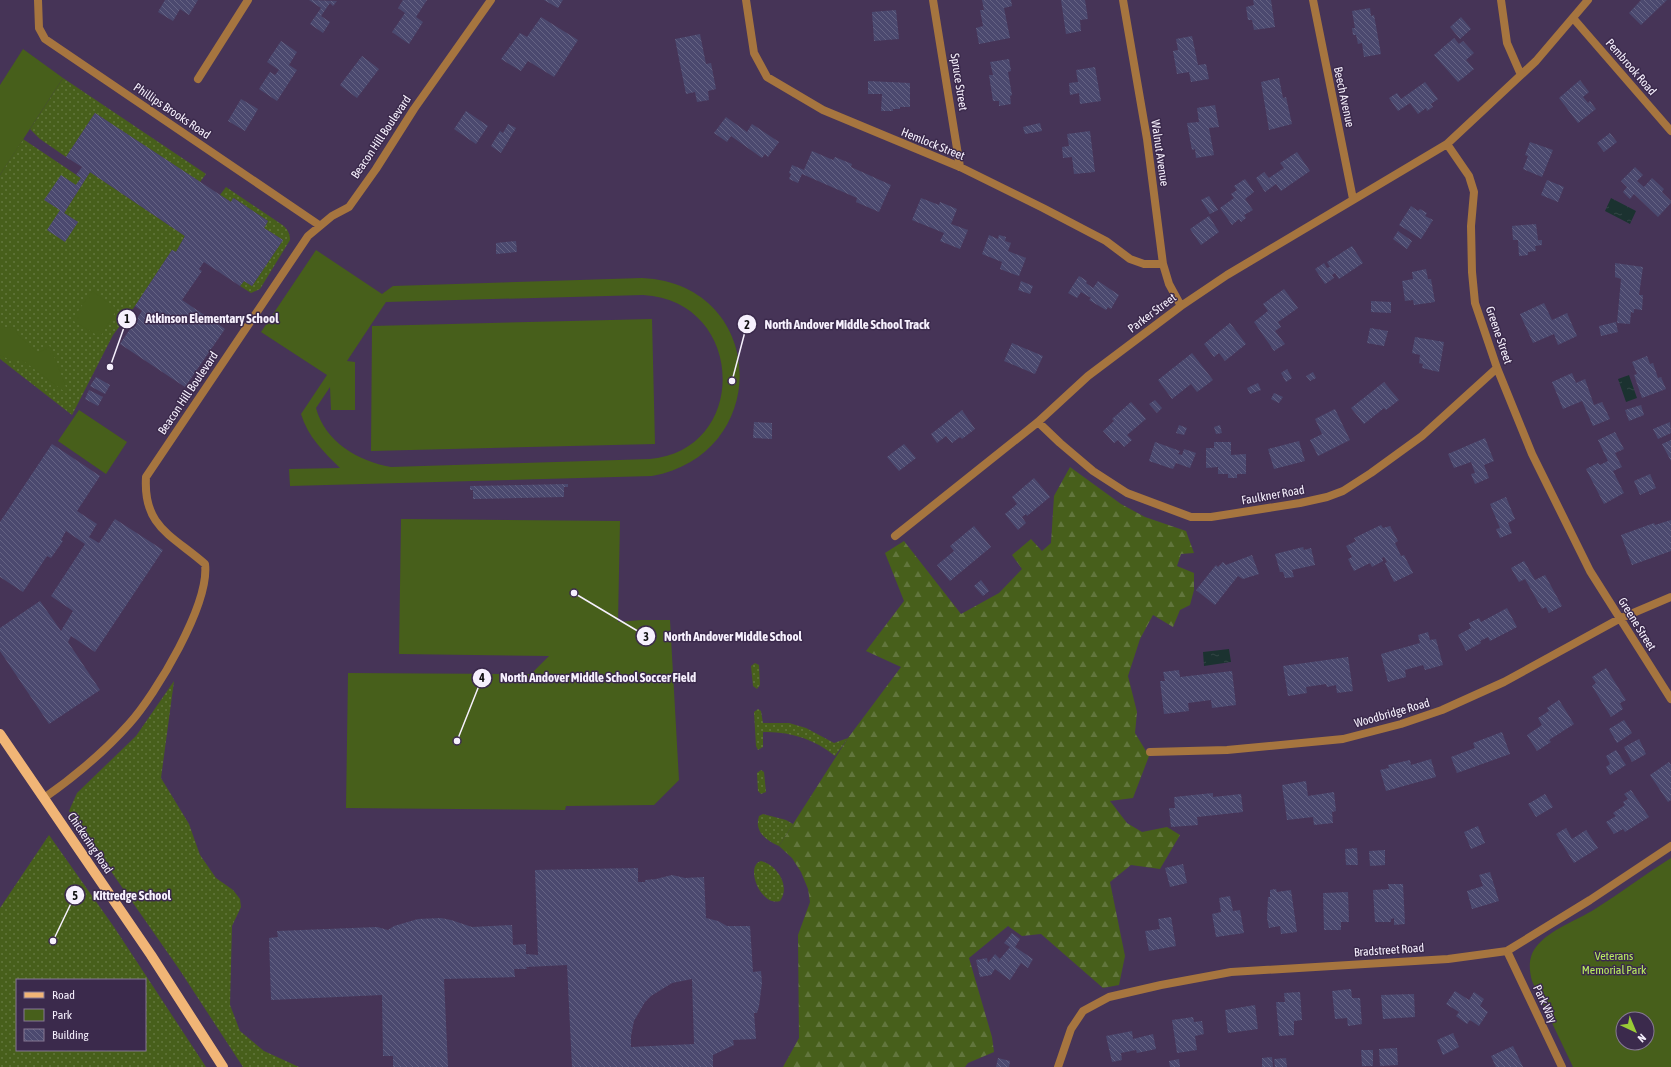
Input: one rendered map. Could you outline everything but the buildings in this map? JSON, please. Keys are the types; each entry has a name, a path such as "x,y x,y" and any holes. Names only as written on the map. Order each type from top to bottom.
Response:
{"main road":[{"name":"Chickering Road","path":"0,734 150,955 223,1067"}],"street":[{"name":"Phillips Brooks Road","path":"38,0 39,28 44,38 319,225"},
{"path":"198,79 248,0"},
{"name":"Beacon Hill Boulevard","path":"44,798 77,774 130,724 178,649 196,612 205,580 205,564 157,524 149,509 145,493 146,477 308,236 319,225 349,207 376,169 414,109 491,0"},
{"name":"Hemlock Street","path":"746,0 754,54 766,77 823,110 960,167 1106,241 1130,259 1144,264 1163,264"},
{"name":"Spruce Street","path":"933,0 960,167"},
{"name":"Walnut Avenue","path":"1123,0 1147,139 1163,264 1169,284 1181,306"},
{"name":"Beech Avenue","path":"1313,0 1353,199"},
{"path":"1501,0 1507,43 1521,75"},
{"path":"1447,144 1521,75 1588,0"},
{"name":"Pembrook Road","path":"1573,18 1671,131"},
{"name":"Parker Street","path":"895,536 1038,422 1088,376 1181,306 1227,275 1447,144"},
{"name":"Greene Street","path":"1447,144 1469,176 1474,192 1471,226 1472,272 1475,303 1497,368 1544,479 1590,571 1671,699"},
{"name":"Faulkner Road","path":"1038,422 1093,471 1127,493 1191,517 1211,517 1300,503 1327,497 1343,490 1371,473 1422,436 1497,368"},
{"name":"Woodbridge Road","path":"1150,752 1227,750 1342,739 1401,724 1442,710 1504,682 1619,619 1671,597"},
{"name":"Bradstreet Road","path":"1058,1067 1071,1029 1083,1011 1109,997 1161,985 1231,972 1448,959 1507,951 1590,900 1671,846"},
{"name":"Park Way","path":"1507,951 1562,1067"}],"green space":[{"path":"23,49 63,78 0,175 0,85"},
{"path":"63,78 206,174 200,182 95,113 66,157 40,139 30,129"},
{"path":"23,139 81,178 76,185 45,200 60,210 65,241 78,222 64,213 90,172 185,236 176,252 172,250 135,306 113,335 72,415 0,359 0,175"},
{"path":"226,187 283,226 288,231 289,235 290,240 260,289 251,293 240,286 244,281 252,286 283,240 264,228 268,221 234,198 231,202 220,195"},
{"path":"316,250 382,294 393,286 642,278 684,287 714,308 732,337 740,371 735,405 719,437 691,461 652,476 290,486 289,469 340,468 322,450 312,437 301,414 327,375 261,332","holes":["643,295 677,303 701,321 717,346 723,375 719,404 706,430 683,449 650,459 391,467 367,460 344,448 327,431 320,420 316,408 330,387 331,410 355,410 355,362 347,361 386,302"]},
{"path":"92,291 117,309 100,337 72,320"},
{"path":"652,319 655,444 371,451 372,326"},
{"path":"0,325 15,328 18,335 38,353 50,346 69,395 22,360 10,360 0,355"},
{"path":"79,410 127,442 106,474 58,441"},
{"path":"1070,467 1121,504 1145,517 1186,531 1194,553 1181,554 1177,566 1194,573 1194,590 1190,605 1180,610 1173,627 1153,615 1140,639 1128,676 1137,712 1135,733 1149,756 1133,798 1110,801 1127,823 1142,832 1167,827 1180,835 1160,869 1131,865 1110,882 1125,956 1119,985 1103,988 1041,934 1022,936 1008,926 969,958 992,1037 994,1052 968,1063 965,1067 783,1067 799,1038 798,935 810,902 808,889 801,872 792,858 779,846 848,738 901,667 866,651 904,601 885,553 904,541 961,614 999,593 1022,569 1012,555 1031,539 1042,551 1051,543 1054,496"},
{"path":"401,519 620,521 618,622 670,620 679,780 654,805 566,806 565,810 346,808 348,673 531,674 549,656 399,654"},
{"path":"755,663 759,665 760,685 757,689 753,686 751,666"},
{"path":"174,681 161,778 189,824 200,855 216,878 233,890 240,899 241,907 232,926 230,1005 240,1031 264,1051 299,1067 243,1067 179,969 69,811 77,793 136,736"},
{"path":"758,709 761,711 763,723 789,723 806,728 834,743 848,738 835,756 819,745 801,737 782,733 763,732 763,747 758,750 756,746 754,712"},
{"path":"761,770 764,772 766,792 761,794 758,791 757,773"},
{"path":"763,814 786,820 793,824 779,846 762,835 758,827 759,816"},
{"path":"49,835 114,927 206,1067 0,1067 0,908"},
{"name":"Veterans Memorial Park","path":"1671,858 1671,1067 1573,1067 1532,981 1530,959 1536,947 1548,935 1614,897"},
{"path":"761,861 767,863 777,871 781,877 784,889 780,901 773,901 767,898 757,885 754,870 756,864"}],"water":[{"path":"1611,198 1636,211 1630,224 1605,211"},
{"path":"1629,375 1637,398 1626,402 1618,379"},
{"path":"1229,649 1231,662 1204,666 1203,652"}],"place":[{"name":"Atkinson Elementary School","path":"110,367"},
{"name":"North Andover Middle School Track","path":"732,381"},
{"name":"North Andover Middle School","path":"574,593"},
{"name":"North Andover Middle School Soccer Field","path":"457,741"},
{"name":"Kittredge School","path":"53,941"}]}
